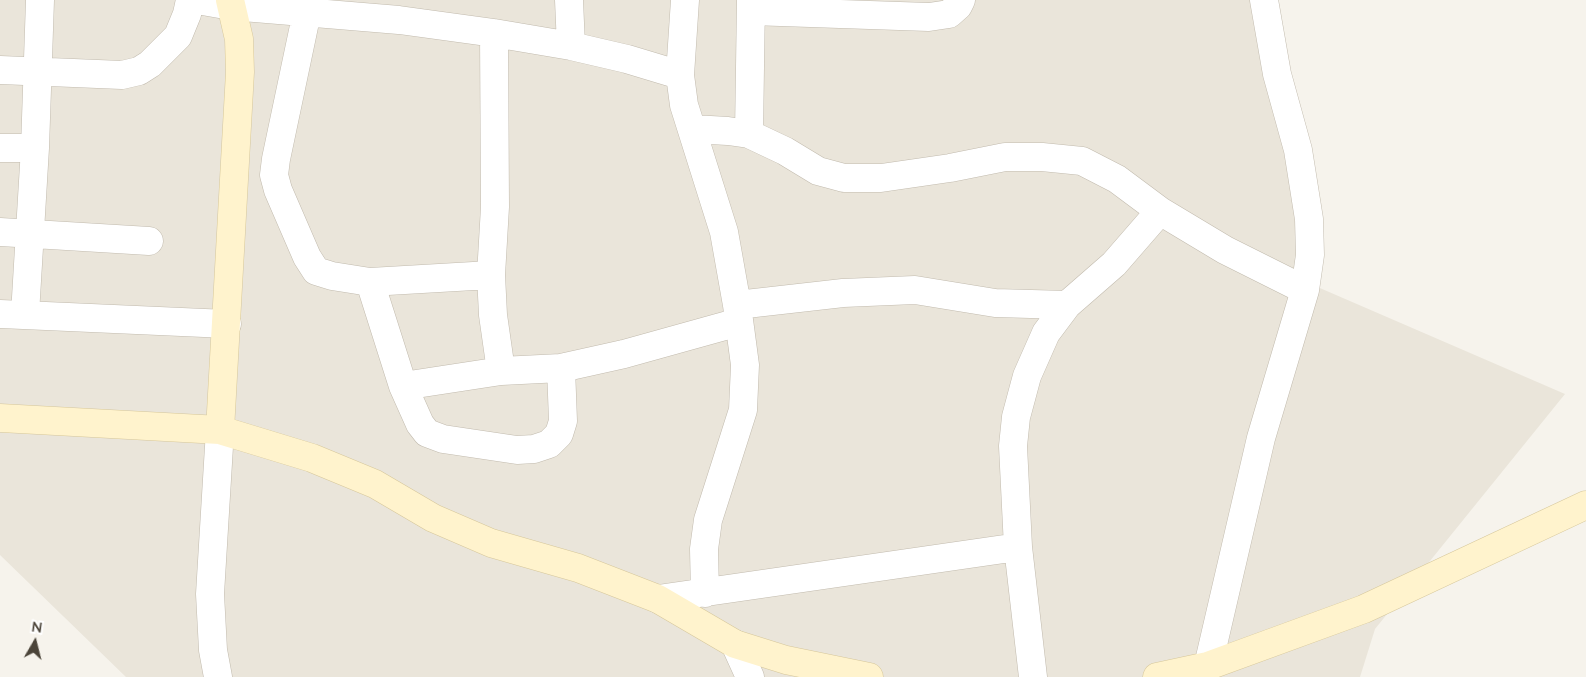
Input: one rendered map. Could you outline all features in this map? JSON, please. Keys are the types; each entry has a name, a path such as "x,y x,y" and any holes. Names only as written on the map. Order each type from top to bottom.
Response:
{"street":[{"path":"40,0 30,233 13,314 227,324"},
{"path":"0,70 122,75 139,71 150,64 178,36 187,14 190,0"},
{"path":"197,0 399,20 494,33 571,46 627,59 680,75"},
{"path":"569,0 571,46"},
{"path":"685,0 680,75 684,105 724,232 745,365 743,410 708,520 704,549 705,593"},
{"path":"749,134 751,5 929,17 949,14 958,6 961,0"},
{"path":"1208,666 1261,438 1305,290 1310,255 1309,219 1298,150 1278,74 1264,0"},
{"path":"218,677 213,650 210,594 240,72 239,39 230,3"},
{"path":"306,12 274,175 278,190 307,257 316,271 332,276 370,282 491,275"},
{"path":"494,33 495,198 491,275 501,371"},
{"path":"692,129 728,130 749,134 785,151 818,171 844,178 880,178 950,168 1005,157 1042,157 1082,161 1118,179 1160,212 1225,250 1305,290"},
{"path":"0,148 34,148"},
{"path":"1033,677 1018,547 1013,446 1016,417 1026,376 1046,334 1068,305 1114,264 1160,212"},
{"path":"0,232 149,240"},
{"path":"370,282 402,386 420,424 427,433 444,439 517,450 526,450 548,444 559,434 563,421 561,368"},
{"path":"402,386 501,371 561,368 624,354 738,314 843,293 915,290 995,303 1068,305"},
{"path":"0,418 220,430 312,458 375,484 433,518 491,543 578,568 658,599 735,644 786,660 869,677"},
{"path":"1157,677 1208,666 1364,609 1586,505"},
{"path":"658,599 1018,547"},
{"path":"735,644 750,677"}],"shaded area":[{"path":"0,0 1259,0 1306,198 1299,279 1565,394 1375,629 1360,677 126,677 0,555"}]}
